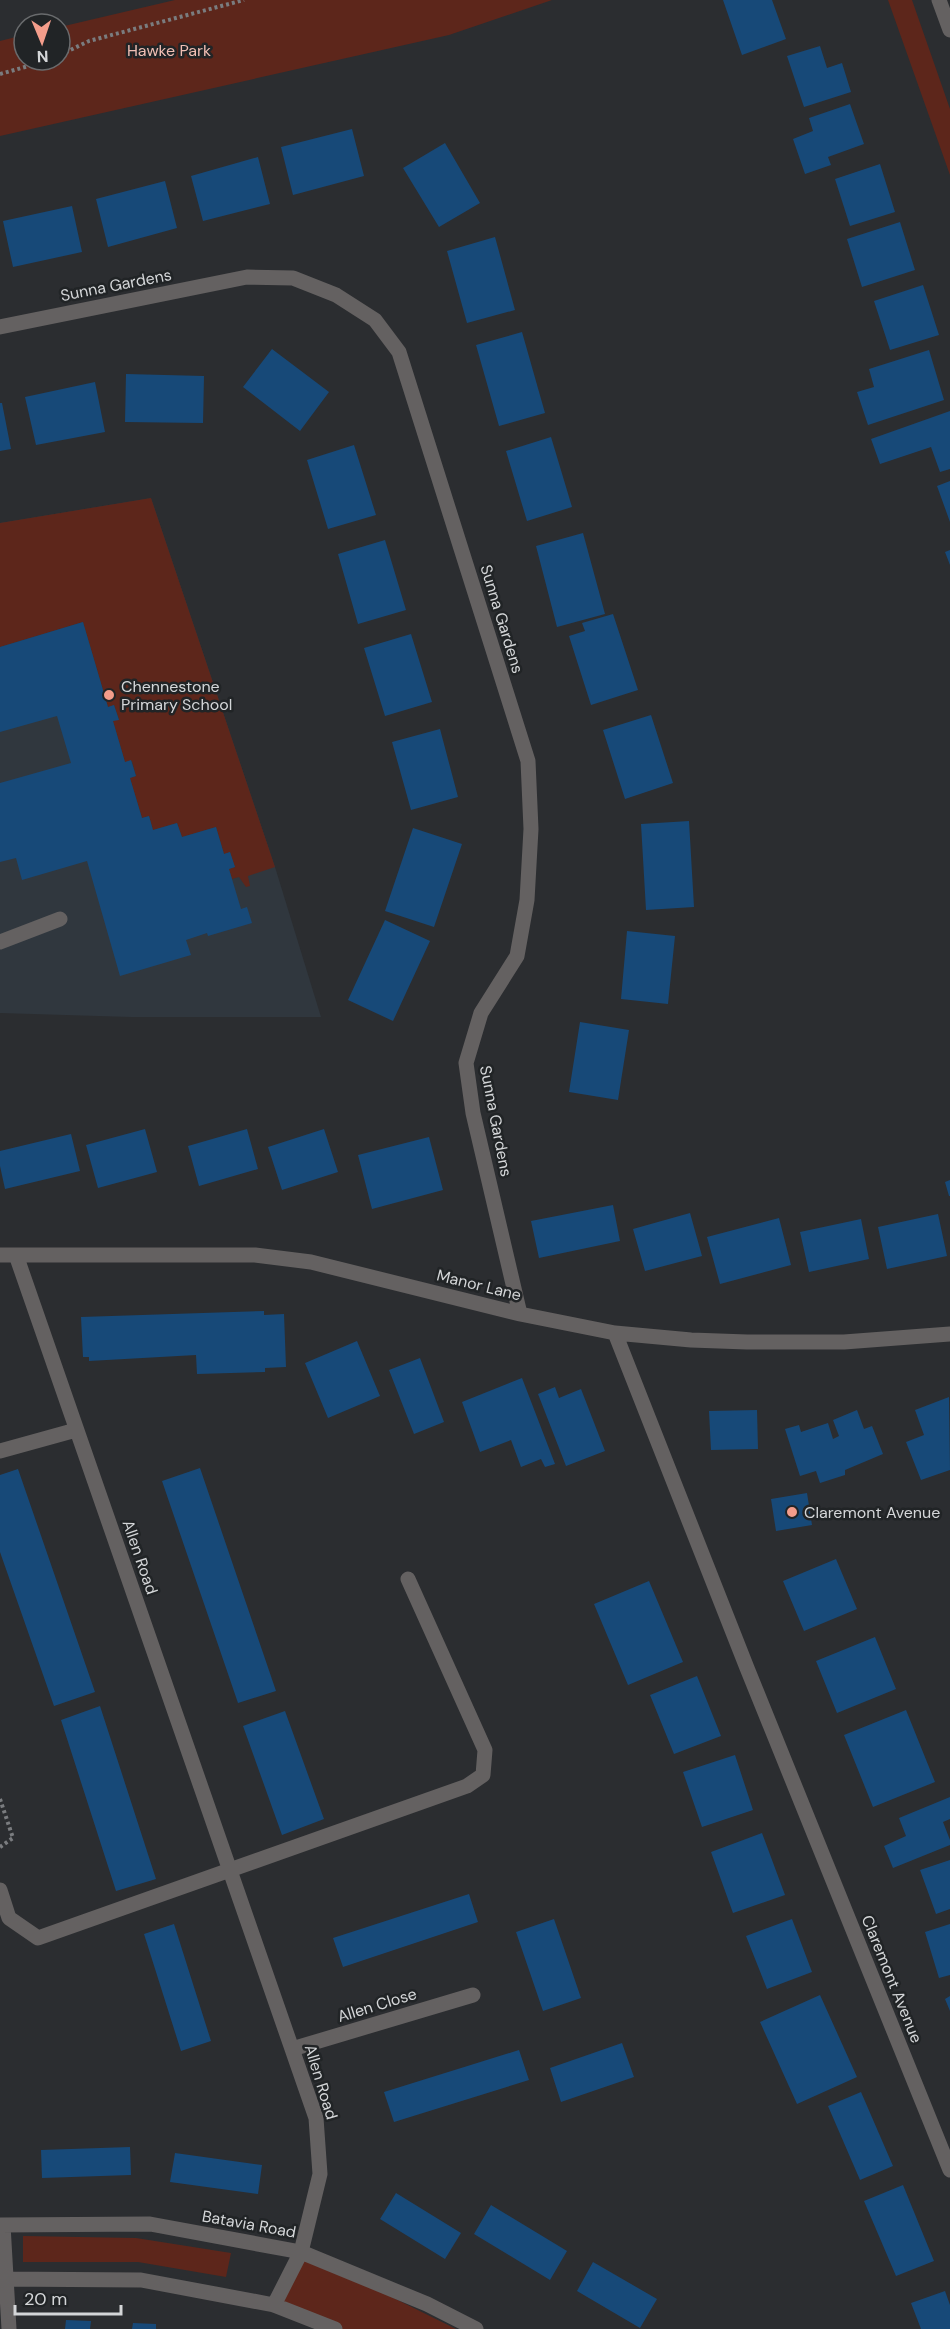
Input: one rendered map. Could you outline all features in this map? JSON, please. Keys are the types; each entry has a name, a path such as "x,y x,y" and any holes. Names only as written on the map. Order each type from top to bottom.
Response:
{"street":[{"path":"939,0 950,30"},
{"name":"Sunna Gardens","path":"0,327 247,277 293,278 336,295 375,320 399,352 528,761 531,829 526,900 517,957 481,1013 466,1063 473,1113 519,1314"},
{"path":"0,942 60,919"},
{"name":"Manor Lane","path":"0,1255 255,1255 311,1262 519,1314 615,1333 747,1342 844,1342 950,1334"},
{"name":"Allen Road","path":"16,1255 316,2118 320,2175 301,2252 274,2305"},
{"name":"Claremont Avenue","path":"615,1333 747,1668 950,2170"},
{"path":"0,1451 76,1430"},
{"path":"0,1890 9,1918 38,1938 467,1786 483,1775 485,1750 408,1579"},
{"name":"Allen Close","path":"292,2049 472,1995"},
{"name":"Batavia Road","path":"1,2225 150,2224 301,2252 427,2304 476,2329"},
{"path":"1,2225 3,2278 9,2329"},
{"path":"3,2278 141,2280 274,2305 335,2329"}],"path":[{"path":"72,49 89,41 244,0"},
{"path":"0,1799 13,1838 0,1847"}],"shaded area":[{"name":"Chennestone Primary School","path":"151,498 275,867 321,1017 131,1017 0,1013 0,523"}],"green space":[{"name":"Hawke Park","path":"175,0 552,0 449,35 0,136 0,41 12,38 12,72 72,72 72,24"},
{"path":"888,0 912,0 950,109 950,175"},
{"path":"151,498 275,867 248,876 250,886 246,887 239,877 232,879 229,869 235,867 230,852 224,854 216,827 182,837 177,823 153,830 149,816 142,818 130,778 136,776 132,761 125,762 113,721 119,719 114,705 108,707 83,622 0,647 0,523"},
{"path":"23,2236 136,2238 231,2253 226,2277 138,2262 23,2262"},
{"path":"301,2252 456,2329 335,2329 274,2305"}],"building":[{"path":"723,0 772,0 786,39 742,55"},
{"path":"820,46 827,68 842,63 851,92 804,107 787,56"},
{"path":"850,104 864,144 828,157 831,165 805,174 793,139 813,131 809,118"},
{"path":"352,129 364,176 293,195 281,147"},
{"path":"445,143 480,203 439,227 403,168"},
{"path":"258,157 270,204 203,221 191,176"},
{"path":"880,164 895,212 850,226 835,179"},
{"path":"165,181 177,228 108,247 96,199"},
{"path":"72,206 82,252 13,267 3,221"},
{"path":"900,222 915,270 862,287 847,239"},
{"path":"495,237 515,310 467,323 447,251"},
{"path":"923,285 939,335 890,350 874,301"},
{"path":"522,332 545,413 499,426 476,345"},
{"path":"272,349 329,392 300,431 243,387"},
{"path":"929,350 944,400 868,425 857,392 874,387 869,369"},
{"path":"126,374 204,376 203,423 125,422"},
{"path":"95,382 105,432 36,445 25,397"},
{"path":"0,403 2,403 11,449 0,451"},
{"path":"950,411 950,469 940,472 931,447 880,464 871,439"},
{"path":"551,437 572,507 527,521 506,451"},
{"path":"354,445 376,515 328,529 307,460"},
{"path":"950,481 950,522 937,486"},
{"path":"583,533 605,614 557,627 536,546"},
{"path":"385,540 406,610 358,624 338,554"},
{"path":"950,550 950,565 945,552"},
{"path":"613,614 638,690 591,705 569,636 585,631 582,623"},
{"path":"83,622 108,707 114,705 119,720 113,721 125,762 131,760 136,776 130,778 142,818 149,816 153,830 177,823 182,837 216,827 224,854 230,852 235,867 229,869 241,909 247,907 252,923 186,940 191,955 120,976 87,861 22,880 16,858 0,862 0,783 71,763 57,716 0,732 0,647"},
{"path":"411,634 432,702 385,716 364,648"},
{"path":"651,715 673,783 625,799 603,730"},
{"path":"440,729 458,797 411,810 392,742"},
{"path":"689,821 694,907 646,910 641,824"},
{"path":"413,828 462,844 434,927 385,911"},
{"path":"385,920 430,941 393,1021 348,1000"},
{"path":"627,931 675,936 668,1004 621,999"},
{"path":"580,1022 629,1030 618,1100 569,1092"},
{"path":"145,1129 157,1172 98,1188 86,1145"},
{"path":"247,1129 258,1169 199,1186 188,1146"},
{"path":"324,1129 338,1172 282,1190 268,1147"},
{"path":"71,1134 80,1171 5,1189 0,1166 0,1151"},
{"path":"429,1137 443,1190 372,1209 358,1155"},
{"path":"950,1180 950,1196 949,1196 945,1182"},
{"path":"613,1205 620,1241 539,1258 531,1221"},
{"path":"690,1213 702,1256 645,1271 633,1229"},
{"path":"938,1214 947,1256 887,1269 878,1227"},
{"path":"779,1218 791,1265 720,1284 707,1237"},
{"path":"861,1219 869,1259 809,1272 800,1232"},
{"path":"264,1311 264,1315 284,1314 286,1367 265,1368 265,1372 197,1374 196,1355 89,1361 89,1357 83,1357 81,1317"},
{"path":"357,1341 380,1396 328,1418 305,1363"},
{"path":"420,1358 444,1422 414,1434 389,1370"},
{"path":"522,1378 555,1464 545,1467 541,1459 521,1467 511,1440 480,1452 462,1402"},
{"path":"555,1387 559,1398 581,1389 605,1451 566,1466 538,1394"},
{"path":"949,1397 950,1470 921,1480 906,1442 924,1435 915,1410"},
{"path":"757,1410 758,1449 711,1450 709,1411"},
{"path":"857,1410 864,1429 872,1426 883,1454 845,1470 845,1475 820,1483 816,1471 800,1476 785,1429 799,1425 801,1432 828,1423 833,1439 839,1436 833,1420"},
{"path":"200,1468 276,1691 238,1703 162,1481"},
{"path":"18,1469 95,1692 54,1706 0,1552 0,1475"},
{"name":"Claremont Avenue","path":"807,1493 812,1525 776,1531 771,1499"},
{"path":"836,1559 857,1609 804,1631 783,1581"},
{"path":"649,1581 683,1662 628,1685 594,1604"},
{"path":"875,1637 896,1689 837,1713 816,1661"},
{"path":"697,1676 721,1736 674,1754 650,1695"},
{"path":"100,1706 156,1879 116,1891 61,1720"},
{"path":"906,1710 935,1782 873,1807 844,1735"},
{"path":"285,1711 324,1819 282,1835 243,1726"},
{"path":"735,1755 753,1810 702,1827 683,1772"},
{"path":"950,1797 950,1819 943,1822 950,1845 893,1868 884,1846 906,1836 899,1818"},
{"path":"762,1833 785,1895 733,1913 711,1852"},
{"path":"950,1860 950,1909 936,1914 920,1870"},
{"path":"469,1894 478,1922 343,1967 333,1938"},
{"path":"554,1919 581,1998 543,2011 516,1932"},
{"path":"792,1919 812,1972 767,1989 746,1936"},
{"path":"174,1924 211,2041 181,2051 144,1934"},
{"path":"950,1924 950,1975 939,1978 925,1932"},
{"path":"820,1995 857,2077 797,2104 760,2022"},
{"path":"950,1996 950,2011 945,1999"},
{"path":"622,2043 634,2077 561,2102 550,2068"},
{"path":"519,2050 529,2080 394,2122 384,2092"},
{"path":"861,2092 893,2166 860,2180 828,2106"},
{"path":"130,2147 131,2175 42,2178 41,2150"},
{"path":"175,2153 262,2165 258,2194 170,2182"},
{"path":"903,2185 934,2261 896,2276 864,2201"},
{"path":"396,2193 461,2233 445,2259 380,2219"},
{"path":"491,2205 567,2251 550,2280 474,2234"},
{"path":"593,2262 657,2299 640,2328 577,2291"},
{"path":"945,2291 950,2305 950,2329 921,2329 911,2303"},
{"path":"66,2320 91,2321 90,2329 65,2329"},
{"path":"133,2323 156,2324 156,2329 132,2329"}],"place":[{"name":"Chennestone Primary School","path":"109,695"},
{"name":"Claremont Avenue","path":"792,1512"}]}
